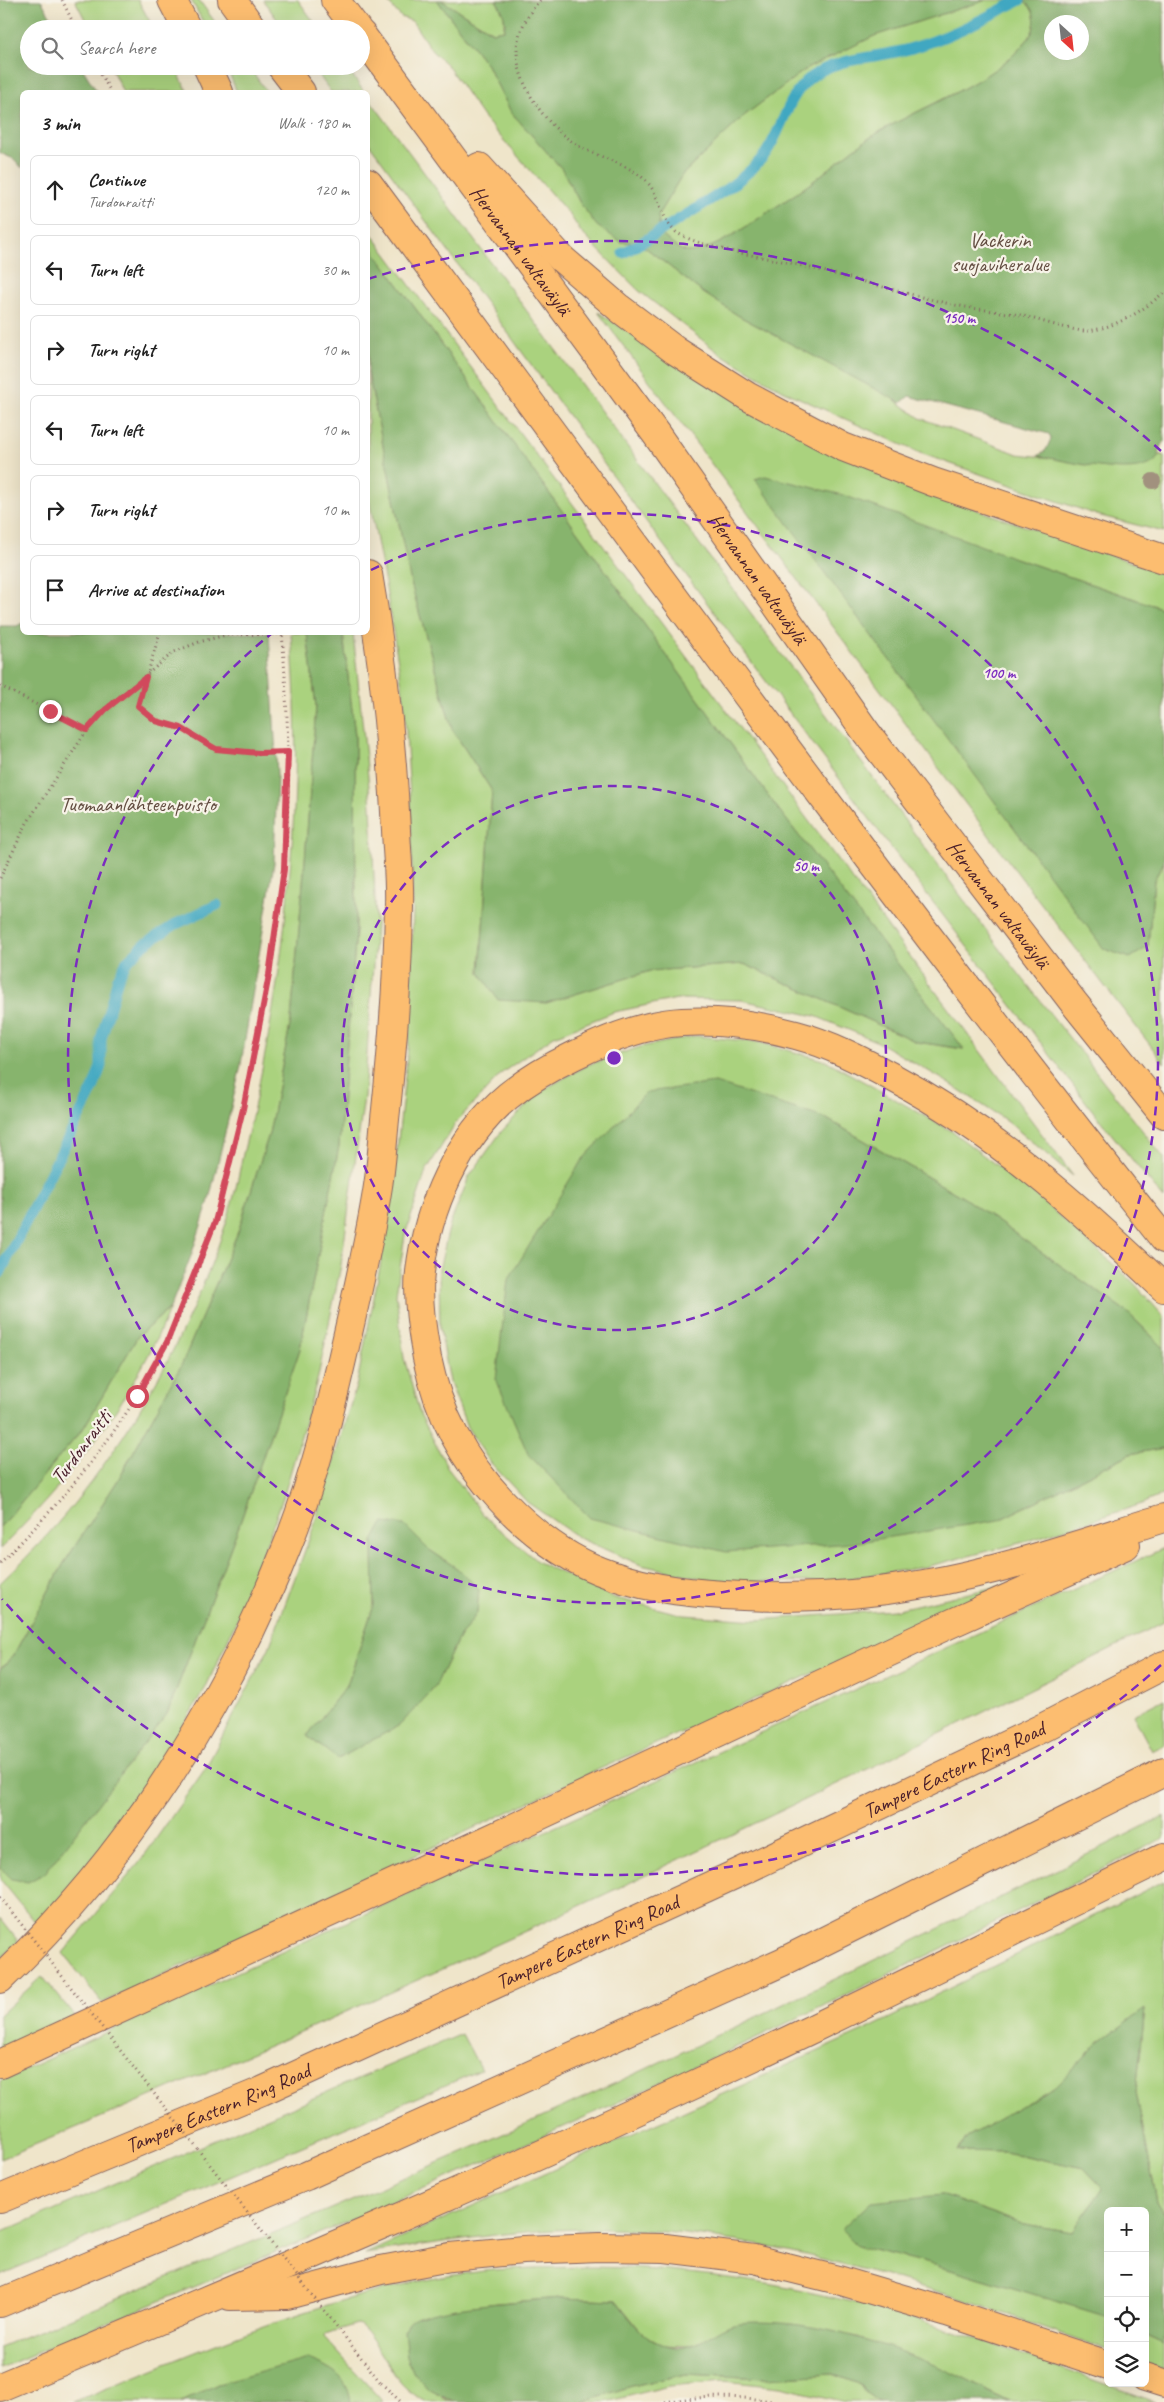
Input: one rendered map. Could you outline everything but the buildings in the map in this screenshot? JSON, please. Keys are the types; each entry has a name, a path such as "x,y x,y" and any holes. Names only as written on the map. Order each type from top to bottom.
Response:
{"highway":[{"path":"172,0 182,20"},
{"path":"232,0 246,20"},
{"path":"335,0 350,20"},
{"name":"Hervannan valtaväylä","path":"370,46 656,434 866,732 1074,1003 1164,1115"},
{"path":"380,59 562,259 619,308 676,351 747,396 843,447 933,482 1164,559"},
{"path":"212,75 219,90"},
{"path":"288,75 299,90"},
{"path":"370,186 795,759 1102,1162 1164,1239"},
{"path":"0,1978 39,1942 105,1866 160,1792 206,1715 251,1630 291,1537 326,1431 353,1313 378,1184 392,1046 399,912 392,750 370,586"},
{"path":"1164,1288 1103,1230 1030,1167 972,1123 912,1087 852,1056 796,1035 725,1022 678,1022 630,1032 590,1047 547,1069 506,1098 467,1142 445,1180 430,1224 419,1274 421,1327 433,1385 456,1440 482,1481 519,1519 558,1549 607,1574 656,1588 720,1595 771,1597 841,1595 923,1585 1006,1566 1164,1518"},
{"path":"0,2064 494,1837 941,1628 1164,1528"},
{"name":"Tampere Eastern Ring Road","path":"0,2199 262,2090 718,1882 1042,1728 1164,1665"},
{"path":"0,2303 306,2176 782,1962 1164,1772"},
{"path":"0,2387 218,2296 482,2181 801,2034 1164,1857"},
{"path":"218,2296 287,2295 381,2270 450,2257 532,2249 665,2248 754,2259 838,2280 947,2312 1104,2364"},
{"path":"1149,2378 1164,2383"}],"path":[{"path":"62,0 72,20"},
{"path":"540,0 527,16 517,47 520,74 529,92 551,123 575,144 629,168 645,180 659,200 669,225 678,233 719,248 952,304 1020,315 1086,331 1113,324 1147,308 1164,292"},
{"path":"101,75 110,90"},
{"path":"159,635 138,706 156,721 181,728 216,749 259,753 288,752"},
{"path":"0,878 27,823 87,730 105,710 174,652 199,642 226,635"},
{"name":"Turdonraitti","path":"0,1563 33,1531 87,1467 137,1396 167,1342 215,1222 243,1109 269,975 284,869 288,752 282,635"},
{"path":"0,686 87,730"},
{"path":"0,1897 380,2383 401,2402"},
{"path":"665,2402 703,2396 750,2398 778,2402"}],"green space":[{"path":"0,0 41,0 53,20 20,20 20,75 87,75 96,90 20,90 20,166 14,159 0,153"},
{"path":"75,0 138,0 149,20 85,20"},
{"path":"191,0 199,0 213,20 202,20"},
{"path":"263,0 298,0 312,20 277,20"},
{"path":"386,0 437,0 487,65 511,112 562,169 580,203 621,242 634,243 646,248 702,292 739,316 888,395 920,418 1018,454 1069,460 1089,465 1155,461 1159,454 1164,456 1164,532 1097,515 920,453 786,392 719,353 638,290 581,232 570,215 483,117 447,65 432,51 412,21 401,17"},
{"name":"Vackerin suojaviheralue","path":"437,0 441,0 492,32 504,30 505,26 503,14 496,0 986,0 874,36 806,69 745,115 682,175 658,215 660,233 670,242 687,252 699,251 715,245 752,223 804,188 868,139 996,69 1014,55 1028,39 1035,24 1031,8 1023,0 1164,0 1164,441 1158,457 1154,462 1144,467 1114,469 1038,456 1046,450 1051,439 1049,434 909,396 901,403 739,316 702,292 646,248 634,243 621,242 597,226 580,203 562,169 511,112 487,65"},
{"path":"441,0 496,0 504,15 504,30 493,32"},
{"path":"986,0 1023,0 1031,8 1035,24 1028,39 1014,55 996,69 868,139 804,188 715,245 699,251 687,252 674,246 660,233 658,215 682,175 745,115 806,69 874,36"},
{"path":"114,75 179,75 187,90 122,90"},
{"path":"230,75 255,75 266,90 236,90"},
{"path":"319,75 352,75 363,90 330,90"},
{"path":"370,100 1012,965 1164,1158 1164,1199 1096,1115 893,850 662,543 370,145"},
{"path":"370,232 1073,1176 1007,1121 944,1080 878,1042 815,1016 742,1000 677,999 614,1012 554,1036 503,1072 457,1121 426,1171 405,1235 396,1294 404,1358 420,1414 449,1470 486,1518 538,1562 615,1598 684,1615 757,1620 894,1610 1013,1583 593,1772 102,2003 63,1953 139,1863 205,1769 269,1648 314,1526 357,1383 381,1262 397,1150 409,1039 413,912 411,813 404,699 370,504 370,382 411,583 452,729 492,791 480,972 546,1003 650,971 744,964 917,1042 963,1049 775,805 370,246","holes":["404,1525 428,1549 458,1569 477,1613 457,1641 435,1687 400,1724 338,1759 307,1736 347,1685 374,1605 373,1541"]},
{"path":"370,246 775,805 964,1049 917,1042 744,964 650,971 546,1003 498,1000 480,973 492,791 452,729 411,583 370,382"},
{"path":"598,312 659,352 977,510 1164,573 1164,609 1012,557 1148,947 1154,880 1164,862 1164,1063 1003,854"},
{"path":"765,476 843,495 1012,557 1164,609 1164,862 1154,880 1148,947 1130,958 1104,949 755,479"},
{"name":"Tuomaanlähteenpuisto","path":"20,624 20,635 269,635 277,774 274,863 240,1070 208,1204 191,1256 170,1308 138,1336 83,1429 0,1527 0,626 17,626"},
{"path":"291,635 307,635 316,706 305,861 291,1020 269,1134 238,1232 182,1364 118,1480 64,1563 14,1654 0,1670 0,1583 38,1545 74,1503 138,1413 190,1316 229,1214 254,1110 267,1043 284,934 292,848 296,762"},
{"path":"307,635 343,635 355,736 356,931 339,1146 300,1349 240,1523 167,1714 45,1873 28,1882 12,1879 0,1867 0,1670 14,1654 64,1563 118,1480 182,1364 238,1232 269,1134 291,1020 316,706"},
{"path":"343,635 353,635 371,806 376,923 364,1097 341,1265 318,1377 284,1495 245,1602 205,1689 150,1779 93,1861 37,1924 0,1879 0,1867 12,1879 167,1714 240,1523 300,1349 339,1145 356,931 355,736"},
{"path":"696,1036 758,1042 827,1061 950,1130 1037,1196 1133,1282 1164,1317 1164,1348 1127,1312 964,1198 827,1119 999,1520 1130,1454 1164,1448 1164,1494 1139,1505 1028,1541 925,1567 824,1582 714,1581 641,1565 579,1538 527,1502 490,1462 467,1427 450,1382 440,1328 439,1270 450,1224 469,1177 501,1132 538,1093 587,1065 640,1047"},
{"path":"715,1083 827,1119 964,1198 1127,1312 1164,1348 1164,1448 1130,1454 999,1520 852,1543 726,1552 590,1518 528,1454 496,1379 508,1280 582,1160 647,1092"},
{"path":"170,1308 138,1375 97,1437 51,1495 0,1549 0,1527 83,1429 138,1336"},
{"path":"383,1523 404,1525 428,1549 458,1569 479,1589 477,1613 457,1641 435,1687 400,1725 338,1759 307,1736 347,1685 374,1605 373,1541"},
{"path":"1164,1548 1164,1622 877,1765 587,1903 295,2034 148,2098 0,2159 0,2081"},
{"path":"1164,1699 1164,1745 1152,1751 1133,1715"},
{"path":"1164,1816 1164,1838 752,2040 461,2172 0,2368 0,2347 405,2177 618,2082 1009,1894"},
{"path":"1164,1881 1164,2214 1157,2202 1136,2092 1145,2010 1099,2042 1057,2086 967,2137 958,2151 1005,2152 1084,2168 1103,2188 1072,2232 1024,2224 941,2195 857,2246 951,2269 1104,2315 1104,2349 980,2305 850,2266 784,2250 717,2238 650,2231 555,2230 473,2238 365,2254 868,2029"},
{"path":"0,1918 18,1941 0,1960"},
{"path":"42,1976 75,2016 0,2051 0,2015"},
{"path":"1145,2009 1136,2092 1157,2202 1164,2214 1164,2344 1149,2337 1149,2207 1104,2207 1104,2316 951,2269 857,2246 841,2230 871,2202 941,2195 1024,2224 1072,2232 1103,2188 1084,2168 1005,2152 958,2151 967,2137 1056,2086 1099,2042"},
{"path":"462,2034 481,2070 0,2275 0,2233"},
{"path":"592,2267 642,2269 691,2273 789,2288 886,2311 934,2325 1104,2384 1104,2387 1114,2387 1156,2402 1011,2402 946,2371 858,2337 790,2324 726,2327 705,2341 688,2346 663,2345 643,2334 616,2300 561,2298 497,2303 432,2313 443,2398 454,2402 427,2402 410,2392 397,2378 367,2332 362,2326 357,2324 325,2334 324,2337 383,2402 351,2402 218,2384 181,2402 73,2402 218,2343 316,2308 417,2282 483,2271"},
{"path":"561,2298 616,2300 636,2326 648,2337 662,2344 674,2347 693,2345 724,2328 738,2323 784,2323 830,2330 870,2341 946,2370 1011,2402 879,2402 866,2393 860,2384 833,2374 765,2378 685,2374 632,2386 581,2402 454,2402 428,2389 414,2373 407,2356 404,2331 411,2321 440,2311 460,2307"},
{"path":"1149,2337 1164,2344 1164,2370 1149,2365"},
{"path":"308,2359 331,2369 342,2379 346,2385 351,2402 181,2402 218,2384"},
{"path":"685,2374 765,2378 833,2374 860,2384 866,2393 879,2402 846,2402 780,2387 724,2381 669,2386 605,2402 581,2402 632,2386"}],"waterway":[{"path":"623,253 729,188 755,166 770,147 795,95 811,77 833,65 924,45 966,27 1020,0"},
{"path":"0,1273 93,1089 101,1066 101,1039 118,978 127,961 145,944 176,924 217,905"}],"route":[{"path":"50,711 87,730 105,710 146,677 138,706 156,721 181,728 216,749 259,753 288,752 284,869 269,975 243,1109 215,1222 167,1342 137,1396"}]}
